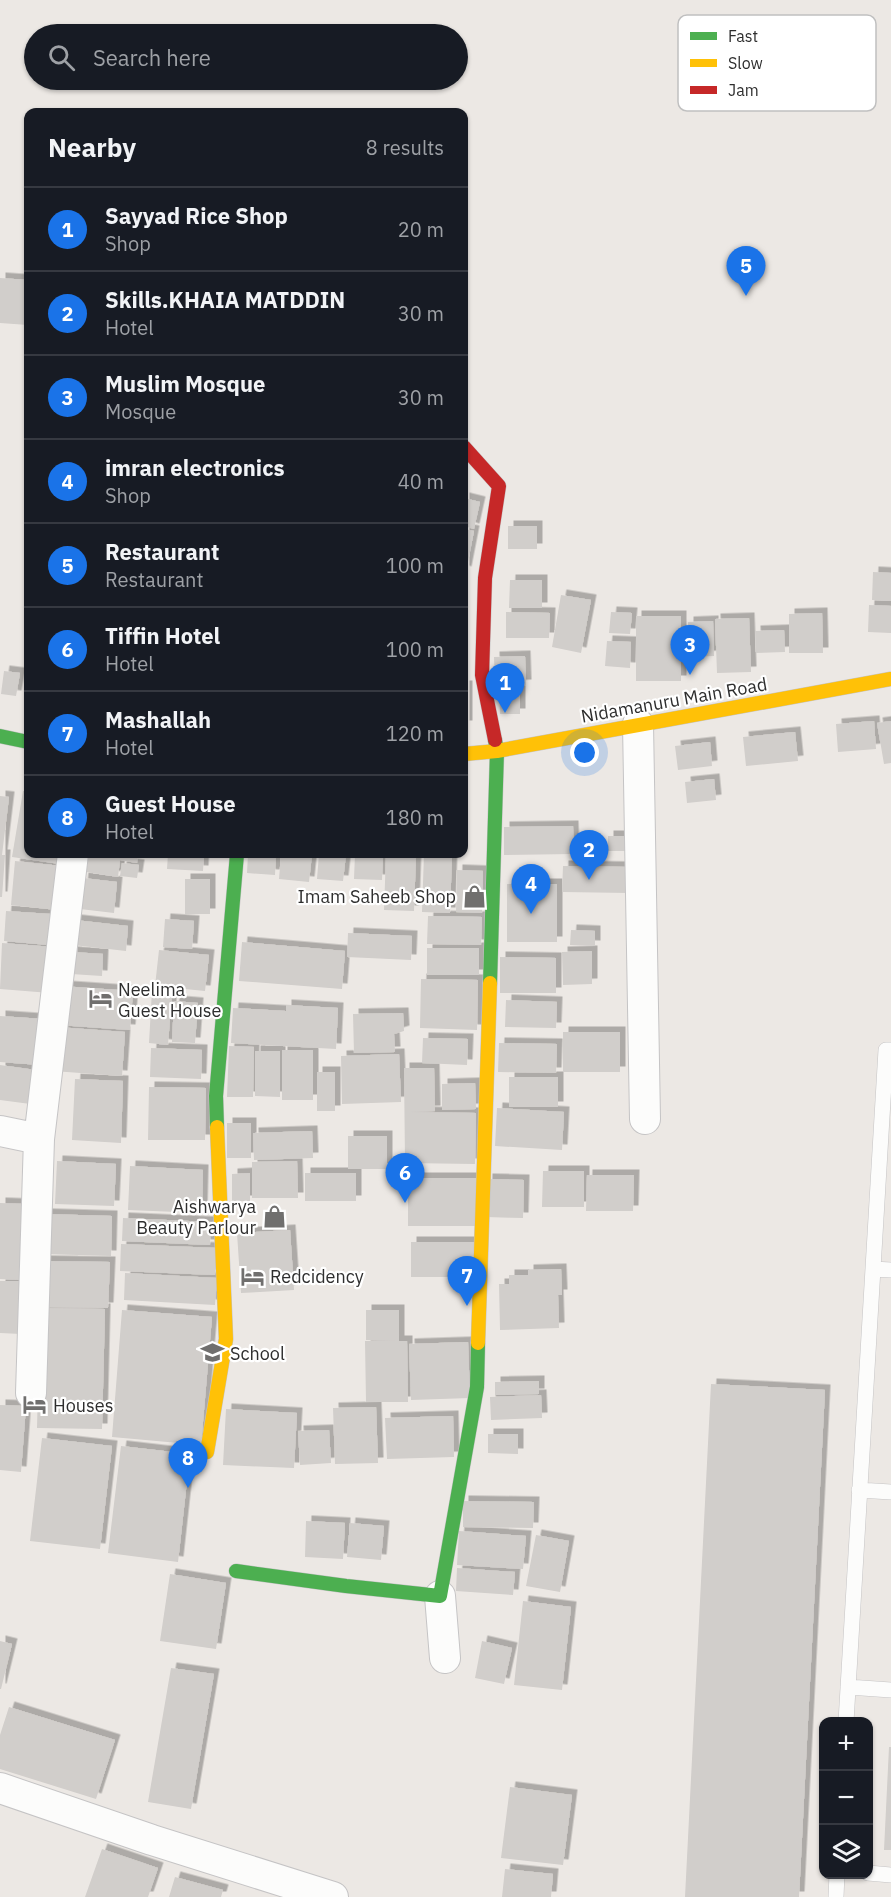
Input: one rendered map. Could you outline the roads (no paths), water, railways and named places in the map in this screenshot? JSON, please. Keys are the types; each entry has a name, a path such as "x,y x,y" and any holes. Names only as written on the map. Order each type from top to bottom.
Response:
{"street":[{"path":"444,1658 441,1596 477,1387 497,752 482,675 485,578 499,486 468,451"},
{"name":"Nidamanuru Main Road","path":"468,754 497,752 638,724 891,680"},
{"path":"638,724 645,1119"},
{"path":"0,736 24,741"},
{"path":"31,1393 39,1139 73,858"},
{"path":"207,1452 226,1339 216,1096 237,858"},
{"path":"0,1131 39,1139"},
{"path":"236,1571 441,1596"},
{"path":"0,1788 152,1840 333,1897"}],"lane":[{"path":"846,1717 886,1050 891,1050"},
{"path":"873,1269 891,1270"},
{"path":"860,1490 891,1492"},
{"path":"848,1687 891,1690"},
{"path":"873,1874 891,1875"},
{"path":"836,1897 837,1879"}],"place":[{"name":"Restaurant","path":"746,296"},
{"name":"Muslim Mosque","path":"690,675"},
{"name":"Sayyad Rice Shop","path":"505,713"},
{"name":"Skills.KHAIA MATDDIN","path":"589,880"},
{"name":"Imam Saheeb Shop","path":"474,896"},
{"name":"imran electronics","path":"531,914"},
{"name":"Neelima Guest House","path":"100,999"},
{"name":"Tiffin Hotel","path":"405,1203"},
{"name":"Aishwarya Beauty Parlour","path":"274,1216"},
{"name":"Redcidency","path":"252,1276"},
{"name":"Mashallah","path":"467,1306"},
{"name":"School","path":"212,1353"},
{"name":"Houses","path":"35,1405"},
{"name":"Guest House","path":"188,1488"}]}
